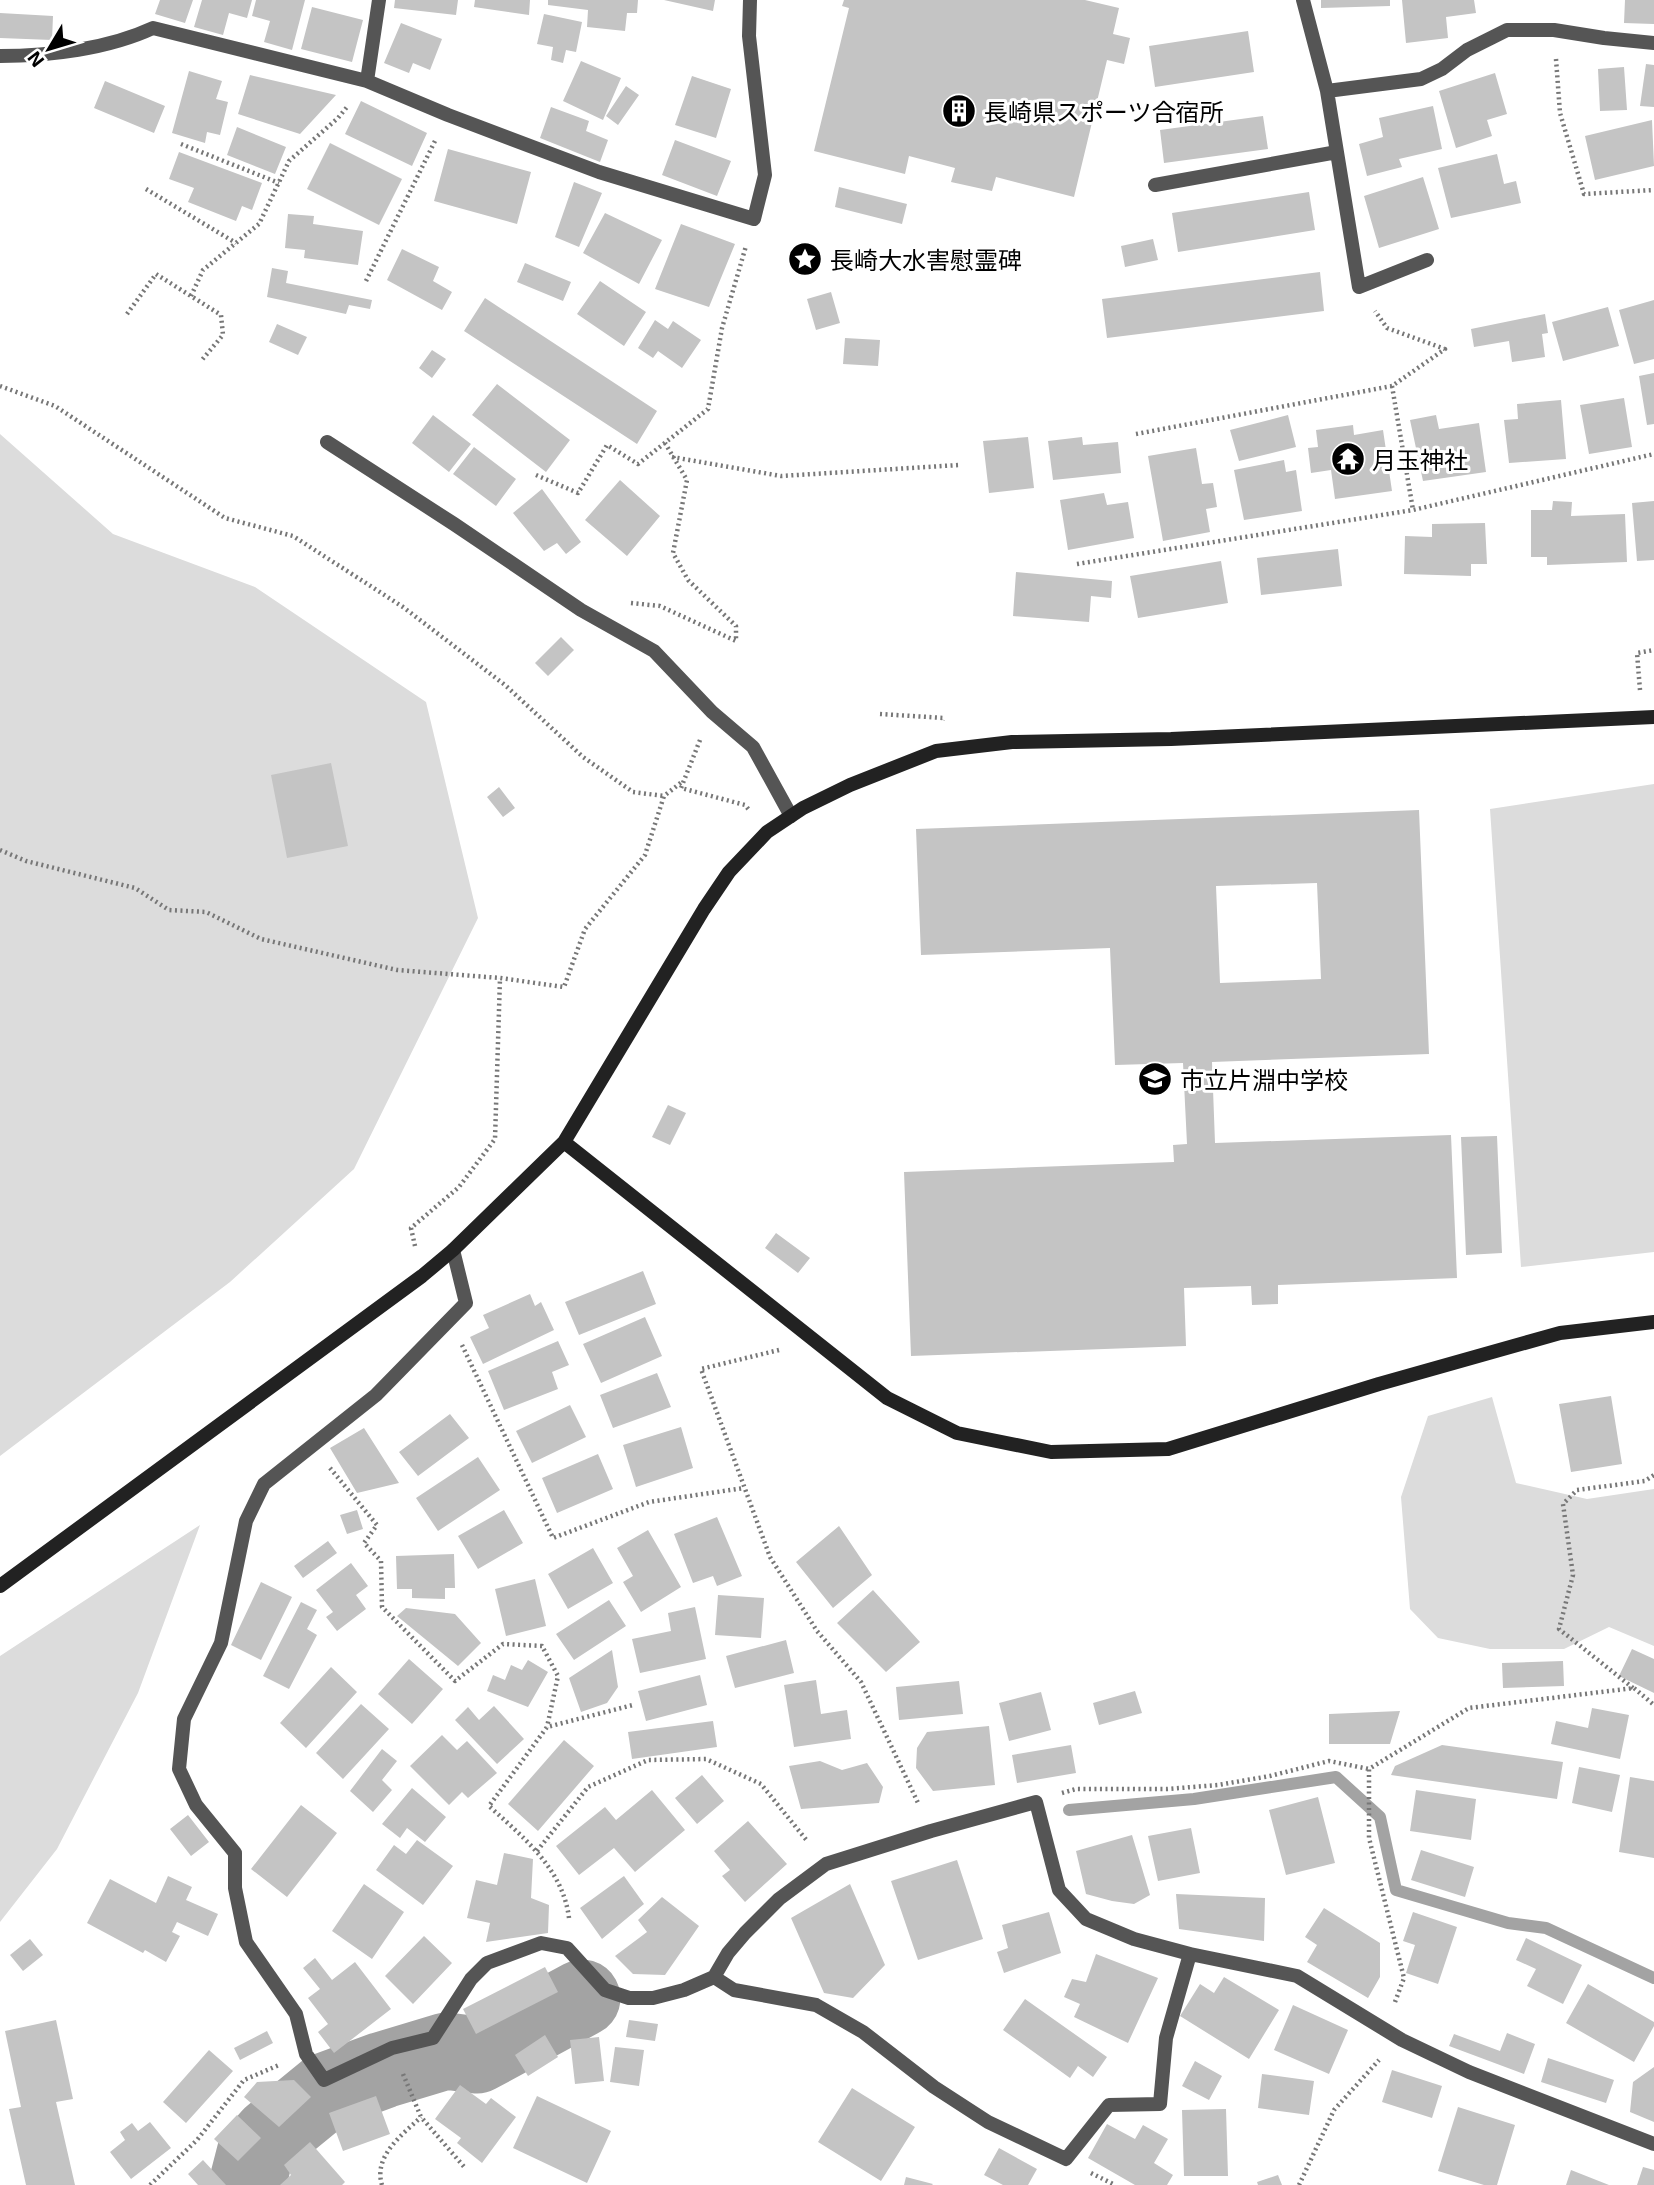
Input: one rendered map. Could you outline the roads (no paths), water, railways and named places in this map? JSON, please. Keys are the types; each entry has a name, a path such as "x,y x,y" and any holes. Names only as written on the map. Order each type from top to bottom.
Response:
{"street":[{"path":"367,81 379,0"},
{"path":"0,56 55,54 139,34 153,28 367,81 448,116 600,172 754,219 765,175 749,36 750,0"},
{"path":"1303,0 1327,91 1359,287 1427,260"},
{"path":"1327,91 1421,79 1442,69 1467,50 1507,30 1554,30 1654,43"},
{"path":"1155,185 1337,152"},
{"path":"327,442 581,610 654,651 712,712 752,747 791,816"},
{"path":"0,1587 422,1276 453,1250 564,1142 729,872 767,832 791,816 850,785 936,751 1012,741 1171,739 1648,717"},
{"path":"564,1142 887,1398 957,1433 1051,1452 1168,1449 1379,1384 1560,1333 1654,1322"},
{"path":"453,1250 466,1303 376,1395 264,1484 246,1521 220,1643 184,1719 179,1769 196,1805 235,1853 235,1888 246,1942 296,2014 306,2054 324,2080 392,2048 433,2038 471,1979 487,1963 541,1943 567,1948 605,1990 629,1998 653,1998 684,1990 714,1977 728,1953 745,1933 779,1899 826,1864 1036,1802 1059,1890 1086,1919 1134,1939 1190,1954 1297,1976 1385,2030 1469,2072 1654,2144"},
{"path":"714,1977 734,1990 816,2005 863,2032 934,2087 988,2122 1066,2160 1109,2105 1160,2104 1166,2038 1190,1954"}],"waterway":[{"path":"1069,1810 1194,1799 1336,1777 1380,1817 1396,1890 1508,1923 1546,1928 1654,1978"},
{"path":"247,2185 255,2154 271,2136 326,2091 446,2051 477,2055 582,1998"}],"place":[{"name":"長崎県スポーツ合宿所","path":"959,111"},
{"name":"長崎大水害慰霊碑","path":"805,259"},
{"name":"月玉神社","path":"1348,459"},
{"name":"市立片淵中学校","path":"1155,1079"}]}
